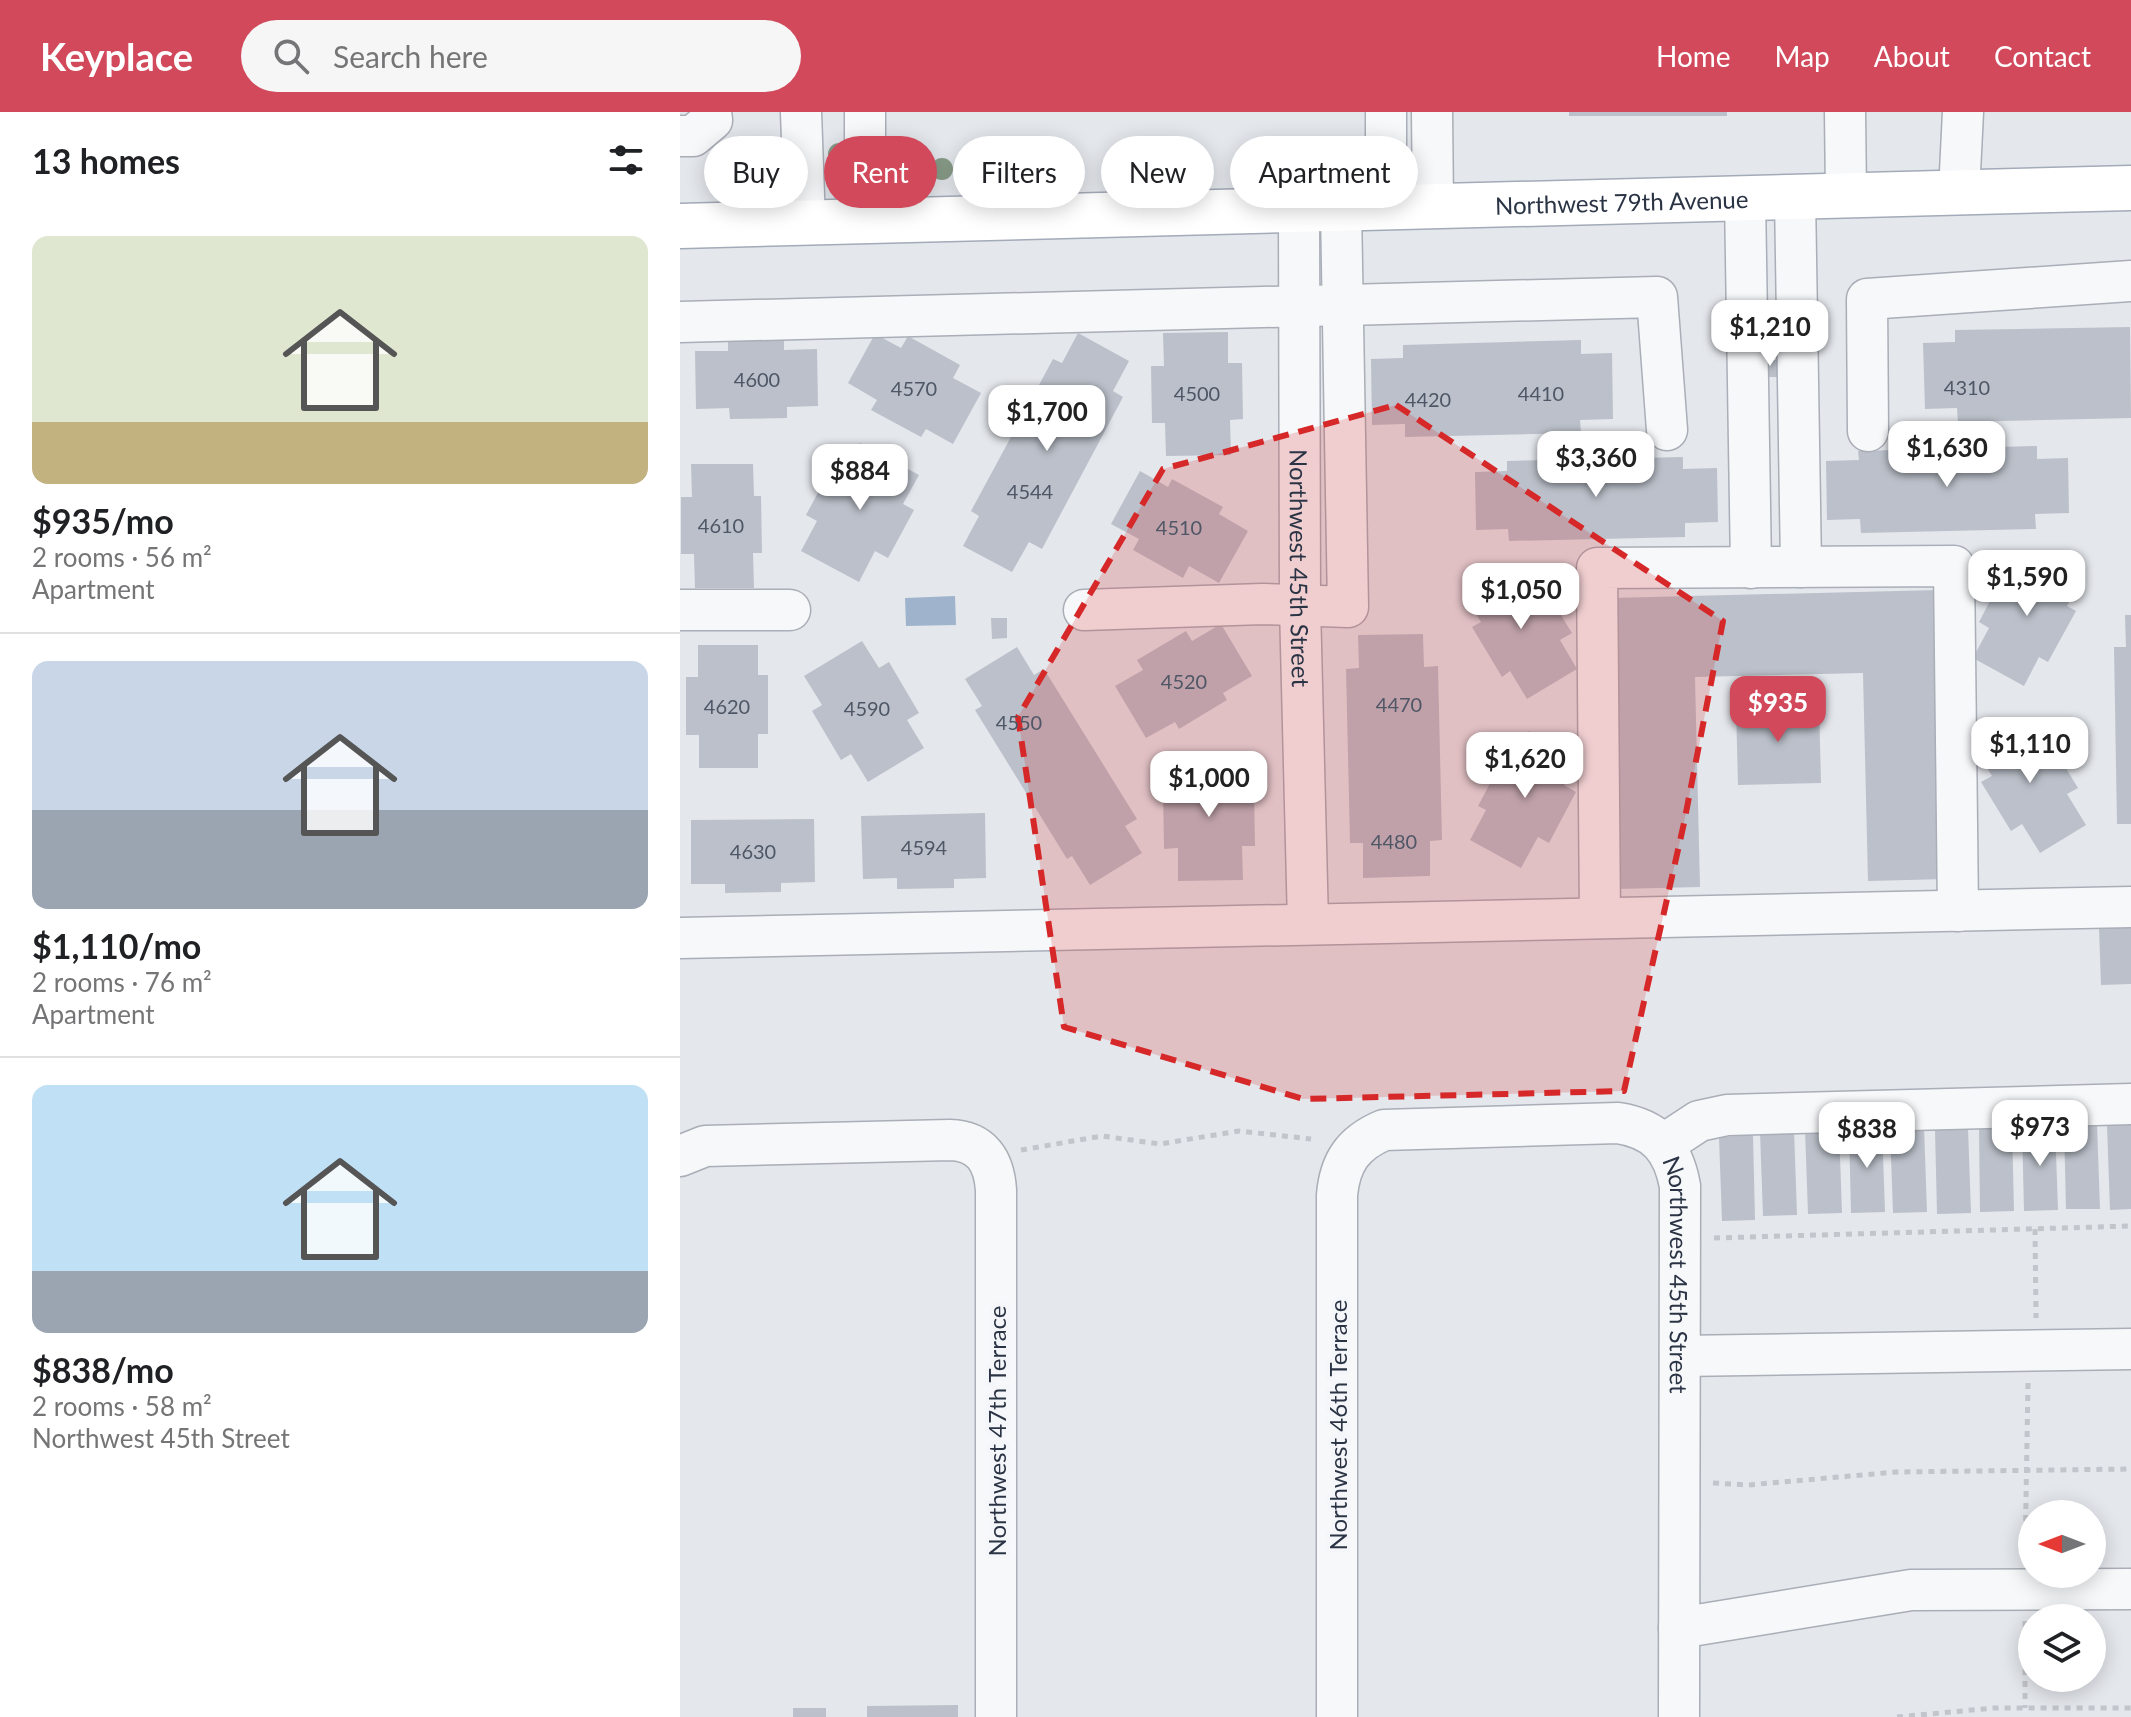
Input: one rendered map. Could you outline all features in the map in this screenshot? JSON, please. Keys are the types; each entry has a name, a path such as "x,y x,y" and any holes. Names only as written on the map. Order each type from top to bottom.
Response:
{"main road":[{"name":"Northwest 79th Avenue","path":"1418,205 2131,188"},
{"name":"Northwest 79th Avenue","path":"680,226 1342,208"}],"street":[{"path":"680,136 693,136 712,120 711,112"},
{"path":"801,112 805,223"},
{"path":"865,112 865,222"},
{"path":"1386,112 1386,136"},
{"path":"1432,112 1433,204"},
{"path":"1845,112 1846,195"},
{"path":"1959,192 1963,112"},
{"path":"1795,196 1801,567"},
{"path":"1745,197 1751,568"},
{"name":"Northwest 45th Street","path":"1300,606 1348,607 1342,307 1320,209"},
{"name":"Northwest 45th Street","path":"1308,924 1300,606 1298,309 1320,209"},
{"path":"1868,431 1867,299 2131,281"},
{"path":"680,322 1298,309 1657,297 1667,430"},
{"path":"1747,328 1797,327"},
{"path":"1600,918 1597,568 1954,566 1958,911"},
{"path":"1084,610 1300,606"},
{"path":"680,610 790,610"},
{"path":"680,938 2131,907"},
{"path":"1664,1144 1699,1121 1727,1115 2131,1104"},
{"name":"Northwest 45th Street","path":"1363,1141 1397,1129 1618,1123 1640,1127 1664,1144 1672,1156 1680,1186 1679,1717"},
{"path":"680,1156 705,1146 950,1140 967,1141 998,1151"},
{"name":"Northwest 46th Terrace","path":"1337,1717 1337,1195 1342,1166 1363,1141"},
{"name":"Northwest 47th Terrace","path":"996,1717 996,1190 992,1164 998,1151"},
{"path":"1680,1356 2131,1349"},
{"path":"1679,1628 1899,1591 2131,1589"}],"path":[{"path":"998,1151 1102,1136 1160,1144 1239,1131 1311,1139"},
{"path":"1709,1238 2131,1226"},
{"path":"2035,1229 2036,1320"},
{"path":"2026,1500 2028,1371"},
{"path":"1708,1482 1739,1486 1872,1473 2131,1469"},
{"path":"2025,1692 2025,1708"},
{"path":"2005,1708 2006,1717"},
{"path":"1897,1717 2005,1708 2131,1708"},
{"path":"1954,1717 1965,1710"}],"highlighted area":[{"path":"1396,405 1723,621 1684,823 1624,1091 1303,1099 1064,1027 1018,717 1163,469"}],"water":[{"path":"955,596 956,625 906,626 905,598"}],"building":[{"path":"1569,112 1727,112 1727,116 1569,116"},
{"path":"2130,327 2131,418 1958,422 1957,408 1925,409 1923,343 1955,342 1955,330"},
{"path":"1228,332 1228,363 1242,363 1243,419 1230,420 1231,455 1166,456 1165,423 1152,423 1151,366 1164,366 1163,333"},
{"path":"1078,333 1129,361 1113,391 1123,397 1042,549 1029,542 1012,572 963,546 979,516 971,511 1053,359 1062,363"},
{"path":"875,334 901,348 908,336 960,365 953,378 981,393 953,444 926,429 921,437 871,410 877,400 848,383"},
{"path":"784,337 784,350 817,349 818,406 787,407 787,418 730,419 729,408 696,409 695,351 728,351 728,338"},
{"path":"1581,340 1581,354 1612,353 1613,419 1580,420 1581,433 1405,437 1405,424 1372,425 1371,359 1403,358 1403,345"},
{"path":"1762,360 1779,360 1779,377 1762,377"},
{"path":"860,443 919,475 903,504 914,510 888,558 875,551 859,582 801,551 817,521 806,515 833,465 845,471"},
{"path":"2037,446 2037,459 2068,458 2069,513 2035,514 2036,529 1861,533 1860,519 1827,520 1826,461 1859,460 1858,451"},
{"path":"1683,457 1683,469 1717,468 1718,522 1685,523 1685,537 1509,541 1508,529 1476,530 1475,472 1507,471 1507,461"},
{"path":"691,464 753,464 754,496 761,496 762,553 753,553 754,588 695,588 694,554 681,554 681,497 692,497"},
{"path":"1140,471 1168,487 1172,479 1223,507 1219,514 1248,531 1219,583 1189,566 1183,578 1133,550 1139,539 1111,524"},
{"path":"2030,550 2082,578 2067,606 2076,611 2048,662 2039,657 2024,686 1973,658 1989,628 1979,622 2004,574 2015,580"},
{"path":"1513,563 1531,594 1543,586 1572,633 1560,640 1577,669 1527,699 1510,671 1502,677 1472,627 1481,622 1463,593"},
{"path":"1938,590 1946,879 1868,881 1863,673 1695,677 1700,887 1617,889 1610,598"},
{"path":"2125,615 2131,615 2131,824 2117,824 2114,647 2126,647"},
{"path":"991,618 1007,618 1007,638 992,639"},
{"path":"1221,624 1252,676 1223,693 1227,700 1179,729 1175,722 1146,738 1115,686 1143,670 1137,660 1186,631 1192,641"},
{"path":"1423,634 1424,667 1438,666 1442,840 1430,841 1430,876 1363,878 1363,843 1350,843 1346,669 1359,668 1358,635"},
{"path":"862,641 879,668 889,662 919,713 907,720 924,748 868,782 851,754 841,760 812,711 822,705 804,676"},
{"path":"698,645 758,645 758,675 768,675 768,734 758,734 758,768 699,768 699,735 686,735 686,677 698,677"},
{"path":"1017,647 1034,675 1044,669 1137,819 1125,826 1142,853 1090,885 1072,856 1067,859 975,710 982,706 965,679"},
{"path":"1819,704 1821,783 1738,785 1736,706"},
{"path":"2025,717 2042,746 2050,742 2078,788 2067,794 2086,825 2040,853 2022,824 2011,831 1981,782 1992,776 1975,748"},
{"path":"1529,731 1578,758 1564,785 1576,792 1549,843 1538,837 1521,868 1470,840 1486,810 1478,806 1505,755 1513,760"},
{"path":"1241,757 1241,789 1254,789 1255,846 1242,846 1243,880 1178,881 1178,848 1164,849 1163,791 1175,791 1175,758"},
{"path":"985,813 986,878 954,879 954,888 897,889 897,878 863,879 861,816"},
{"path":"814,819 815,882 781,883 781,892 725,893 725,884 691,884 691,820"},
{"path":"2131,926 2131,984 2101,985 2099,928"},
{"path":"2097,1124 2100,1209 2066,1209 2064,1125"},
{"path":"2131,1124 2131,1209 2110,1210 2107,1125"},
{"path":"2055,1125 2058,1210 2024,1211 2022,1126"},
{"path":"2012,1126 2014,1211 1980,1212 1979,1127"},
{"path":"1882,1127 1885,1212 1851,1213 1849,1128"},
{"path":"1924,1127 1927,1212 1893,1213 1890,1128"},
{"path":"1839,1128 1842,1213 1808,1214 1805,1129"},
{"path":"1968,1128 1971,1213 1937,1214 1935,1129"},
{"path":"1794,1130 1797,1215 1763,1216 1760,1132"},
{"path":"1753,1135 1755,1220 1722,1221 1719,1137"},
{"path":"958,1705 958,1717 867,1717 867,1706"},
{"path":"793,1708 826,1708 826,1717 793,1717"}]}
